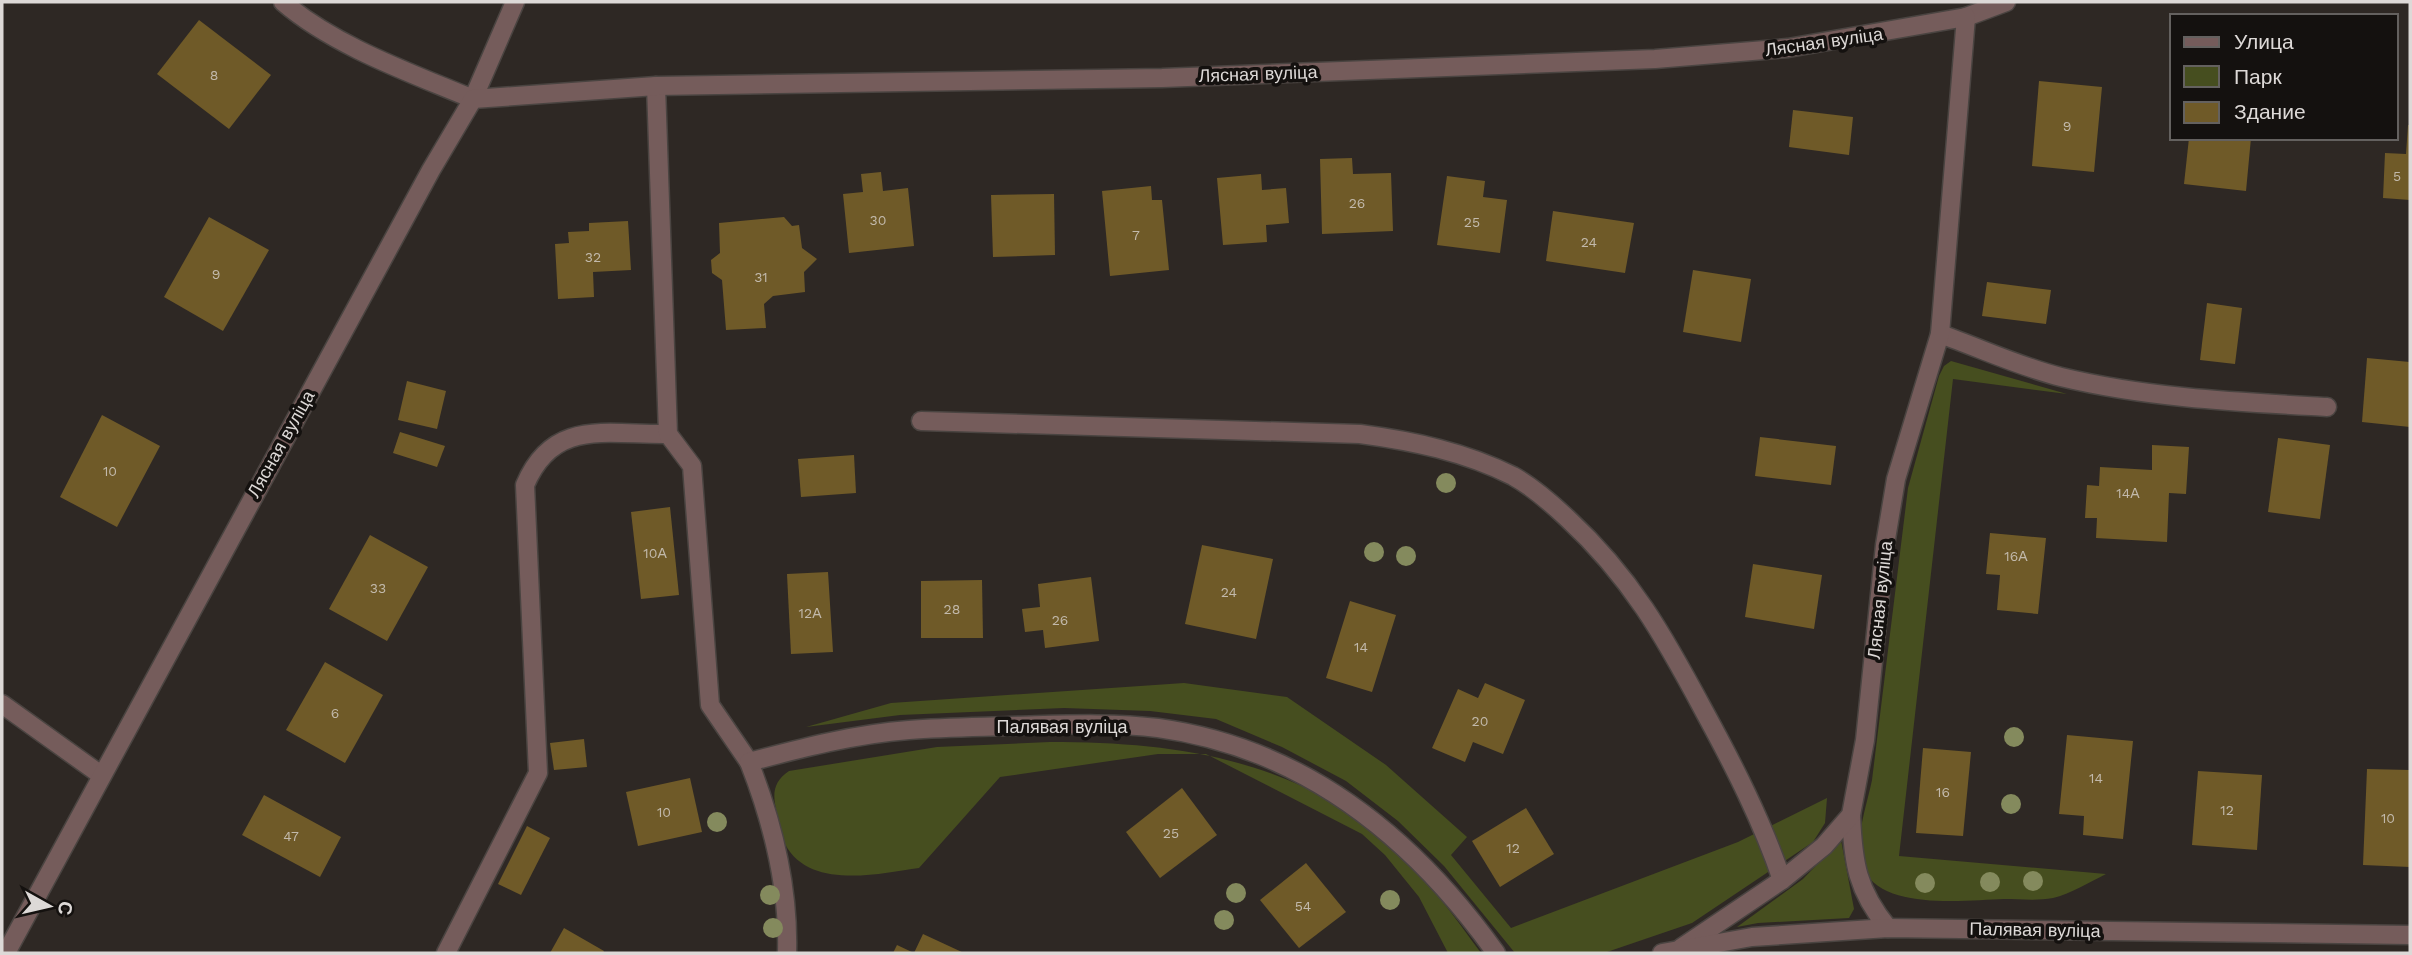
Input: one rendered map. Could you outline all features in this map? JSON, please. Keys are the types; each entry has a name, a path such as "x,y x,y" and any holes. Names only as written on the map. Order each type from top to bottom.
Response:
{"street":[{"path":"283,2 323,30 397,67 473,99 515,2"},
{"path":"1966,18 2006,2"},
{"name":"Лясная вуліца","path":"6,953 473,99 656,86 1162,78 1655,59 1788,48 1966,18 1940,334 1896,479 1885,545 1865,740 1851,815 1852,853 1858,880 1868,904 1888,928"},
{"path":"656,86 668,434 692,466 710,705 749,762 770,816 784,894 787,953"},
{"path":"1940,334 2058,376 2102,386 2216,401 2327,407"},
{"path":"922,421 1360,434 1421,442 1514,477 1547,499 1585,535 1618,569 1658,625 1765,831 1782,880"},
{"path":"446,953 538,773 525,485 534,463 550,446 569,436 668,434"},
{"path":"2,704 101,775"},
{"name":"Палявая вуліца","path":"749,762 823,742 909,730 1056,725 1158,728 1247,750 1331,791 1400,841 1462,905 1496,953"},
{"path":"1681,948 1782,880 1824,846 1851,815"},
{"name":"Палявая вуліца","path":"1662,953 1752,937 1888,928 2410,935"}],"green space":[{"path":"1951,361 2067,394 1953,379 1899,856 2106,874 2053,898 1949,901 1907,897 1889,892 1874,883 1864,870 1861,860 1860,837 1872,780 1908,488 1939,376 1944,366"},
{"path":"1184,683 1287,697 1386,765 1467,837 1451,855 1511,928 1738,842 1827,798 1825,823 1813,842 1692,923 1604,953 1515,953 1444,866 1398,821 1346,781 1282,747 1216,719 1150,711 1064,708 900,715 806,727 891,703"},
{"path":"1050,742 1145,746 1198,754 1158,754 1000,777 919,868 865,875 827,873 810,868 796,858 785,844 774,794 777,784 789,771 937,747"},
{"path":"1212,757 1277,776 1319,795 1359,819 1397,850 1420,874 1481,953 1448,953 1419,897 1385,855 1362,834"},
{"path":"1841,840 1854,909 1849,918 1758,923 1737,927 1803,879"}],"building":[{"path":"199,20 271,75 229,129 157,74"},
{"path":"2039,81 2102,87 2094,172 2032,166"},
{"path":"1793,110 1853,117 1849,155 1789,147"},
{"path":"2408,125 2410,200 2383,198 2385,153 2406,154"},
{"path":"2189,140 2251,140 2246,191 2184,184"},
{"path":"1352,158 1353,174 1391,173 1393,231 1322,234 1320,159"},
{"path":"881,172 883,191 908,188 914,246 849,253 843,194 863,192 861,174"},
{"path":"1261,174 1262,190 1286,188 1289,223 1266,225 1267,242 1223,245 1217,178"},
{"path":"1447,176 1485,181 1483,197 1507,200 1500,253 1437,245"},
{"path":"1151,186 1152,200 1162,200 1169,270 1110,276 1102,191"},
{"path":"1054,194 1055,255 993,257 991,195"},
{"path":"1553,211 1634,223 1625,273 1546,261"},
{"path":"209,217 269,250 223,331 164,297"},
{"path":"784,217 792,226 799,225 802,248 817,259 804,272 805,292 773,296 764,304 766,328 726,330 722,280 712,273 711,260 720,253 719,223"},
{"path":"628,221 631,270 593,272 594,297 558,299 555,244 569,243 568,232 589,231 589,223"},
{"path":"1693,270 1751,279 1741,342 1683,332"},
{"path":"1987,282 2051,290 2046,324 1982,316"},
{"path":"2207,303 2242,308 2235,364 2200,360"},
{"path":"2367,358 2410,362 2410,427 2362,422"},
{"path":"407,381 446,391 437,429 398,420"},
{"path":"102,415 160,446 117,527 60,497"},
{"path":"400,432 445,446 437,467 393,453"},
{"path":"1760,437 1836,446 1831,485 1755,476"},
{"path":"2278,438 2330,445 2320,519 2268,512"},
{"path":"2152,445 2189,447 2186,494 2169,493 2167,542 2096,538 2097,518 2085,518 2087,485 2099,486 2100,467 2152,470"},
{"path":"854,455 856,493 801,497 798,459"},
{"path":"670,507 679,595 641,599 631,512"},
{"path":"1990,533 2046,538 2038,614 1997,610 2000,575 1986,574"},
{"path":"370,535 428,567 387,641 329,609"},
{"path":"1202,545 1273,559 1256,639 1185,624"},
{"path":"1753,564 1822,575 1814,629 1745,617"},
{"path":"828,572 833,652 791,654 787,574"},
{"path":"1091,577 1099,641 1045,648 1043,630 1025,632 1022,609 1040,607 1038,584"},
{"path":"982,580 983,638 921,638 921,581"},
{"path":"1350,601 1396,615 1372,692 1326,678"},
{"path":"325,662 383,695 345,763 286,730"},
{"path":"1485,683 1525,700 1503,754 1473,742 1465,762 1432,748 1458,689 1478,698"},
{"path":"2067,735 2133,741 2123,839 2083,835 2084,816 2059,814"},
{"path":"584,739 587,767 554,770 550,743"},
{"path":"1923,748 1971,752 1963,836 1916,833"},
{"path":"2367,769 2410,770 2410,867 2363,865"},
{"path":"2198,771 2262,775 2257,850 2192,845"},
{"path":"690,778 702,832 638,846 626,792"},
{"path":"1182,788 1217,835 1160,878 1126,832"},
{"path":"264,795 341,837 320,877 242,835"},
{"path":"1526,808 1554,854 1500,887 1472,841"},
{"path":"527,826 550,838 521,895 498,884"},
{"path":"1306,863 1346,912 1299,948 1260,900"},
{"path":"564,928 604,951 603,953 550,953"},
{"path":"923,934 964,953 914,953"},
{"path":"897,945 914,953 893,953"}]}
